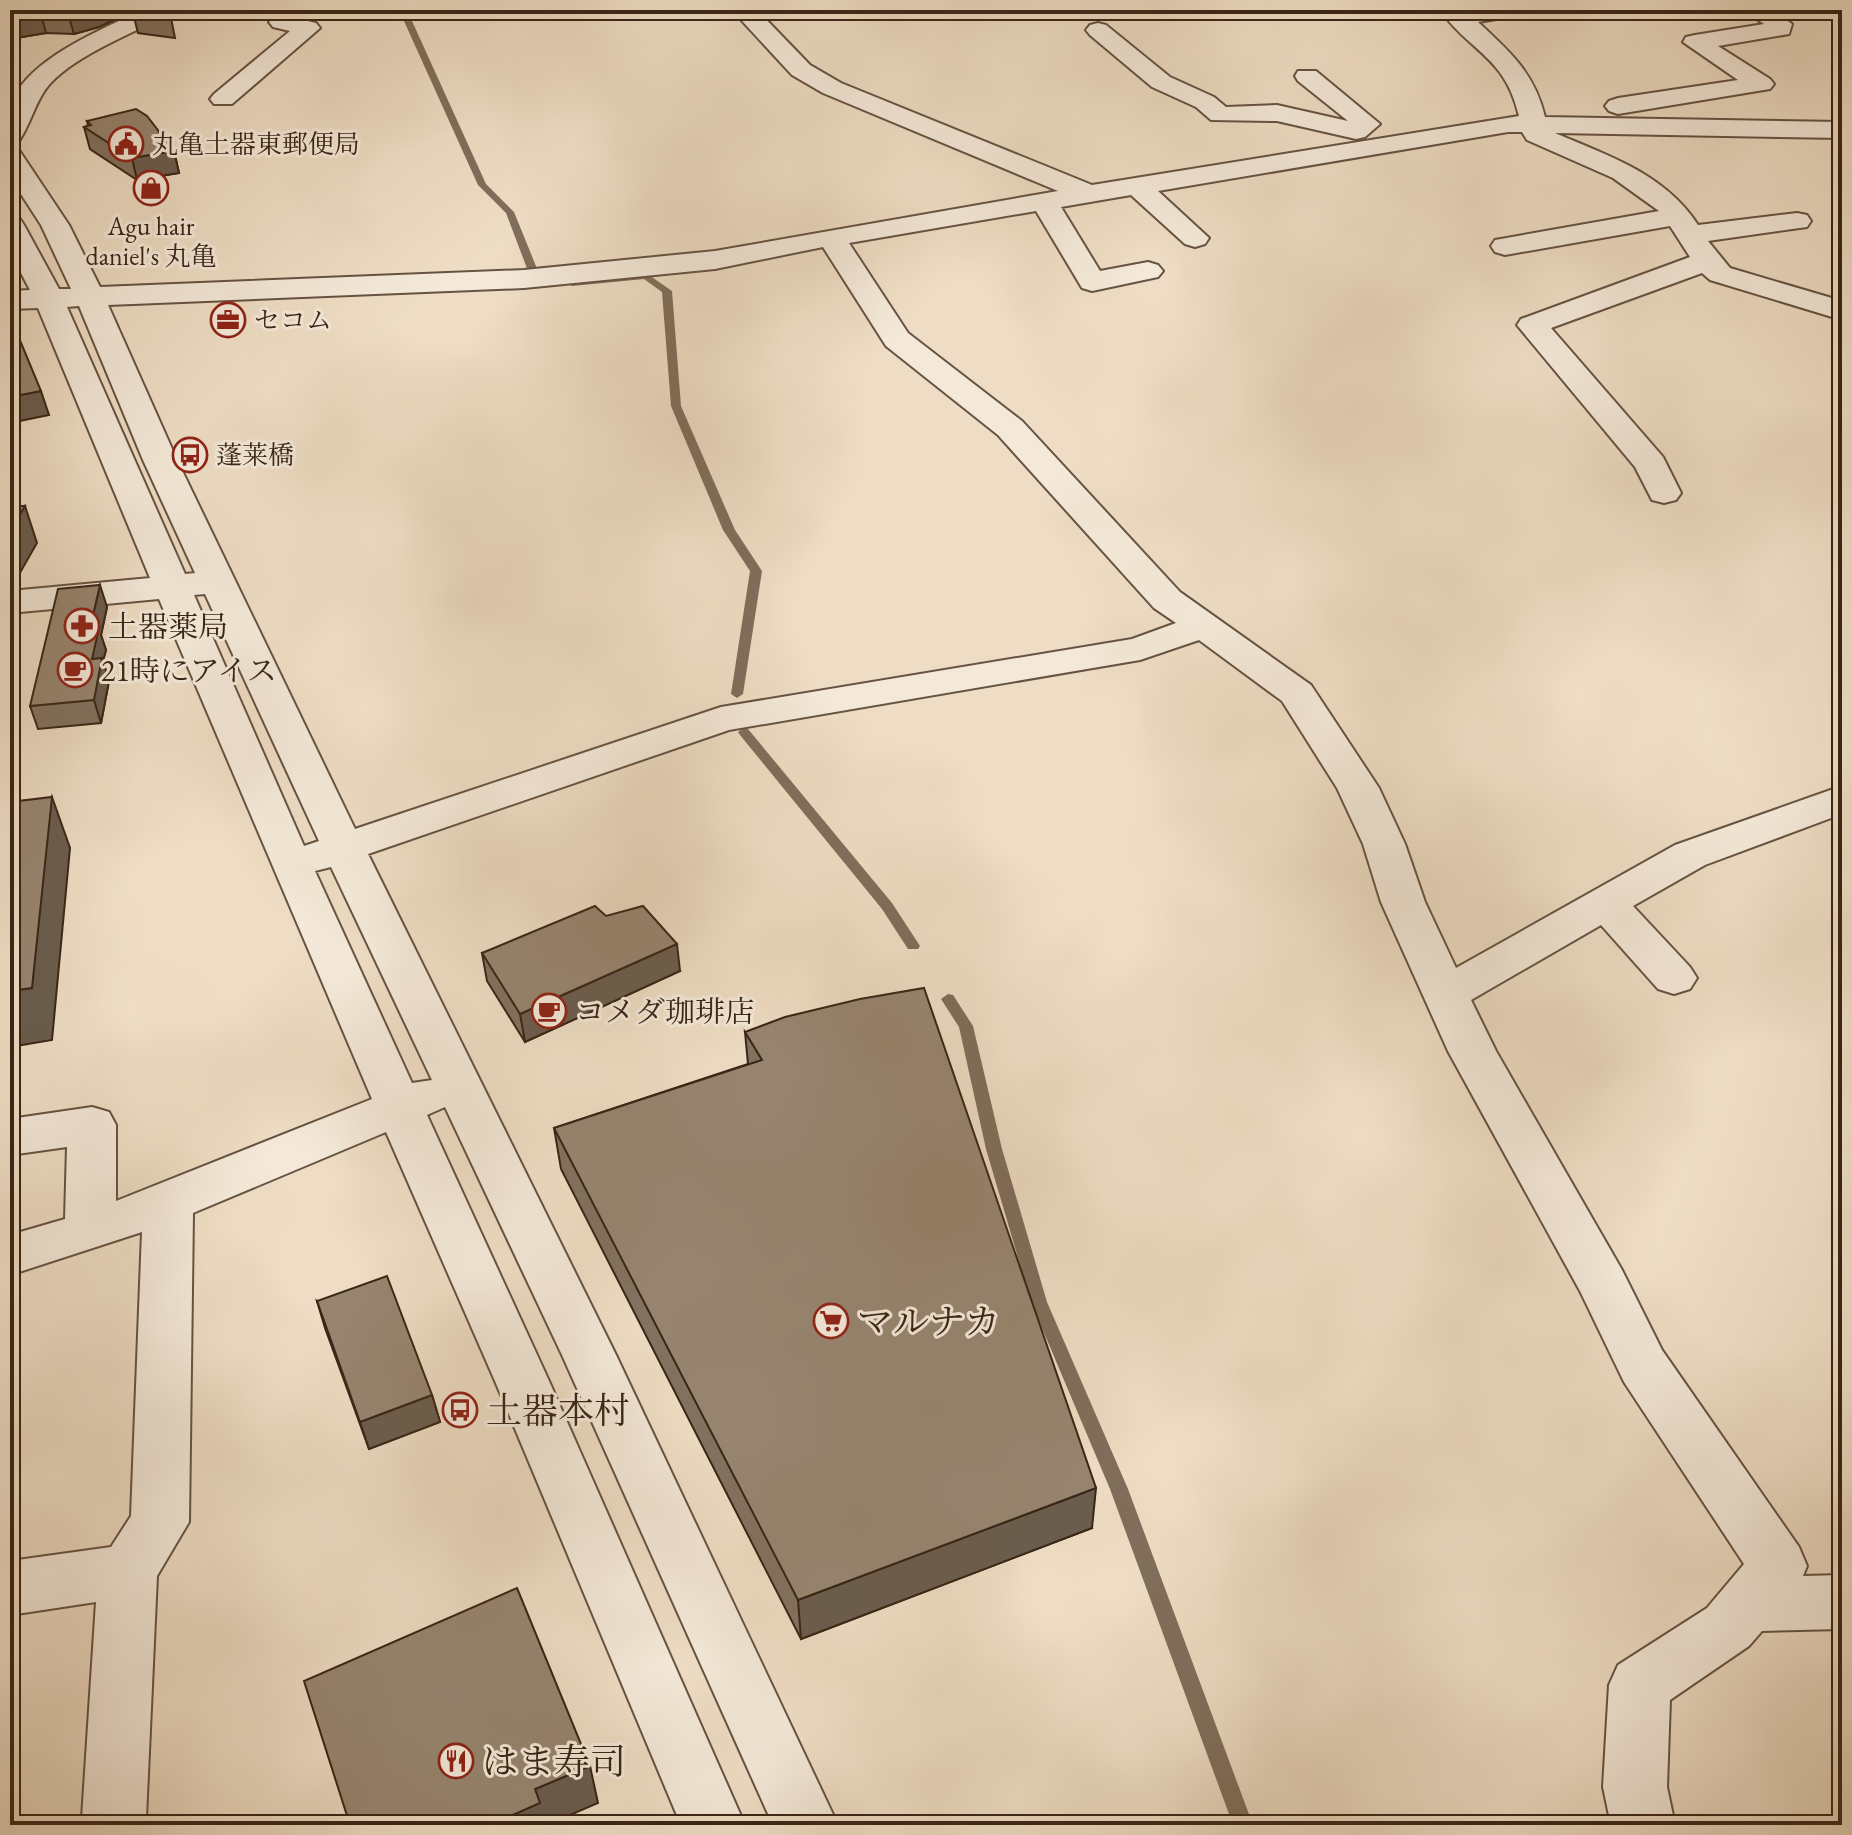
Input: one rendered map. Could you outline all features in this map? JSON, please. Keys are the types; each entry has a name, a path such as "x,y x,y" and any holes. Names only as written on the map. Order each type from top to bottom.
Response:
{"street":[{"path":"10,135 24,104 41,79 118,31 160,10"},
{"path":"744,10 801,70 832,88 1092,195"},
{"path":"1456,14 1513,10"},
{"path":"1534,125 1568,114 1761,84 1695,42 1781,29 1780,24 1756,10"},
{"path":"1456,14 1512,67 1528,100 1536,134 1649,188 1671,207 1705,262 1720,274 1842,311"},
{"path":"221,89 257,82 302,19 334,31"},
{"path":"1098,30 1161,82 1205,102 1220,115 1277,113 1366,139"},
{"path":"1307,76 1367,124 1366,139"},
{"path":"49,298 595,274 715,260 831,237 1138,187 1366,139 1508,124 1842,130"},
{"path":"10,156 55,225 49,298 160,460 589,1355 806,1825"},
{"path":"1138,187 1193,228"},
{"path":"1045,203 1092,282 1148,271"},
{"path":"1505,246 1574,242 1682,225 1797,221"},
{"path":"10,225 49,298 292,865 528,1395 713,1825"},
{"path":"831,237 897,339 1010,428 1167,600 1297,693 1358,788 1384,844 1403,902 1472,1051 1603,1285 1643,1366 1778,1566 1728,1627 1640,1685 1635,1787 1643,1825"},
{"path":"1664,493 1651,464 1532,325 1705,262"},
{"path":"10,602 217,582"},
{"path":"292,865 721,719 1140,649 1204,626"},
{"path":"1445,995 1690,855 1842,799"},
{"path":"1605,903 1674,978"},
{"path":"10,1255 90,1231 168,1202 457,1084"},
{"path":"10,1137 92,1125 90,1231"},
{"path":"114,1818 128,1571 160,1522 168,1202"},
{"path":"10,1588 128,1571"},
{"path":"1747,1604 1842,1602"}],"building":[{"path":"138,10 166,10 171,18 133,13"},
{"path":"136,109 147,116 174,151 132,158 84,127 91,125 87,121"},
{"path":"12,321 41,391 10,397"},
{"path":"10,506 25,506 10,531"},
{"path":"100,585 90,628 99,628 92,659 102,658 94,700 30,706 58,589"},
{"path":"52,797 32,988 10,991 10,802"},
{"path":"595,906 606,916 643,906 677,944 520,1014 482,953"},
{"name":"マルナカ","path":"924,988 1096,1488 798,1600 554,1128 762,1060 745,1032 785,1017"},
{"path":"387,1276 432,1395 360,1422 317,1301"},
{"name":"はま寿司","path":"517,1588 590,1766 535,1789 540,1803 490,1825 350,1825 304,1681"}],"waterway":[{"path":"403,10 482,185 510,212 533,271"},
{"path":"572,283 646,276 667,291 676,406 729,530 756,571 737,694"},
{"path":"744,732 887,906 913,946"},
{"path":"948,999 966,1026 994,1149 1039,1302 1119,1489 1243,1825"}],"place":[{"name":"丸亀土器東郵便局","path":"126,144"},
{"name":"Agu hair daniel's 丸亀","path":"151,188"},
{"name":"セコム","path":"228,320"},
{"name":"蓬莱橋","path":"190,455"},
{"name":"土器薬局","path":"82,626"},
{"name":"21時にアイス","path":"75,670"},
{"name":"コメダ珈琲店","path":"549,1011"},
{"name":"マルナカ","path":"831,1321"},
{"name":"土器本村","path":"460,1410"},
{"name":"はま寿司","path":"456,1761"}]}
